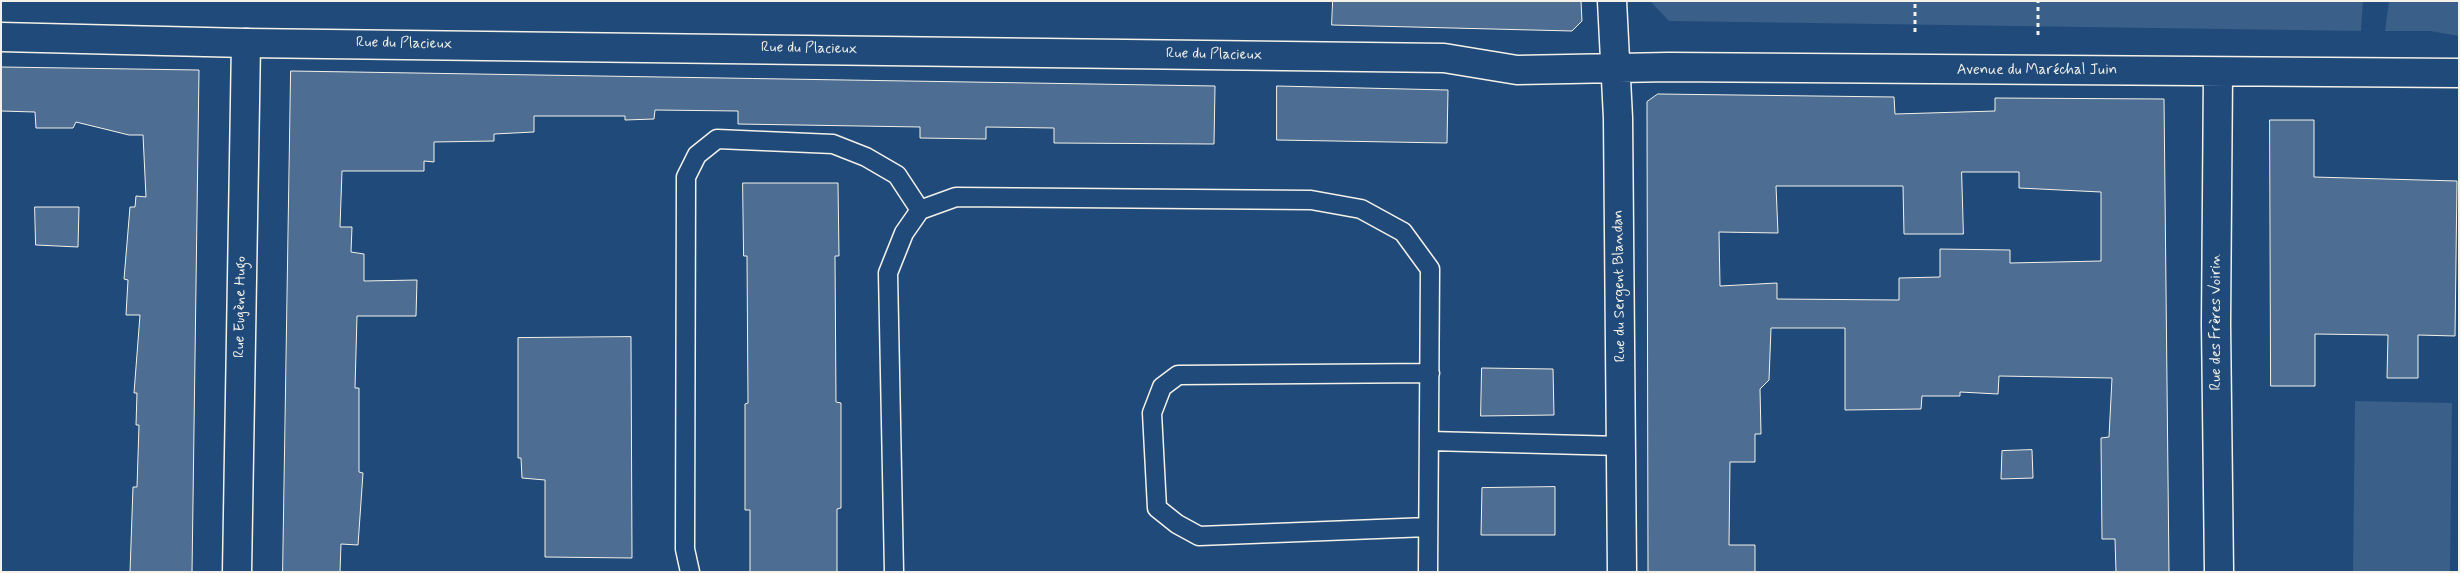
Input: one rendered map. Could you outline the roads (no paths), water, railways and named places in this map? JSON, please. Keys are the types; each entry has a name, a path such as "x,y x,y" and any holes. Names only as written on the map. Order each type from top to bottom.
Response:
{"street":[{"name":"Rue du Sergent Blandan","path":"1612,1 1616,69 1622,572"},
{"name":"Rue du Placieux","path":"1,37 246,43 1444,58 1517,70 1616,69"},
{"name":"Rue Eugène Hugo","path":"237,572 246,43"},
{"name":"Avenue du Maréchal Juin","path":"1616,69 1669,67 2218,72 2281,70 2459,74"},
{"name":"Rue des Frères Voirin","path":"2218,72 2216,324 2219,572"}],"lane":[{"path":"690,572 685,549 686,178 697,155 717,139 833,144 866,157 897,176 920,210"},
{"path":"894,572 888,273 904,233 920,210 956,197 1312,200 1361,209 1403,232 1430,269 1428,572"},
{"path":"1428,527 1199,536 1177,524 1157,508 1152,413 1162,387 1178,375 1430,373"},
{"path":"1430,441 1621,446"}]}
